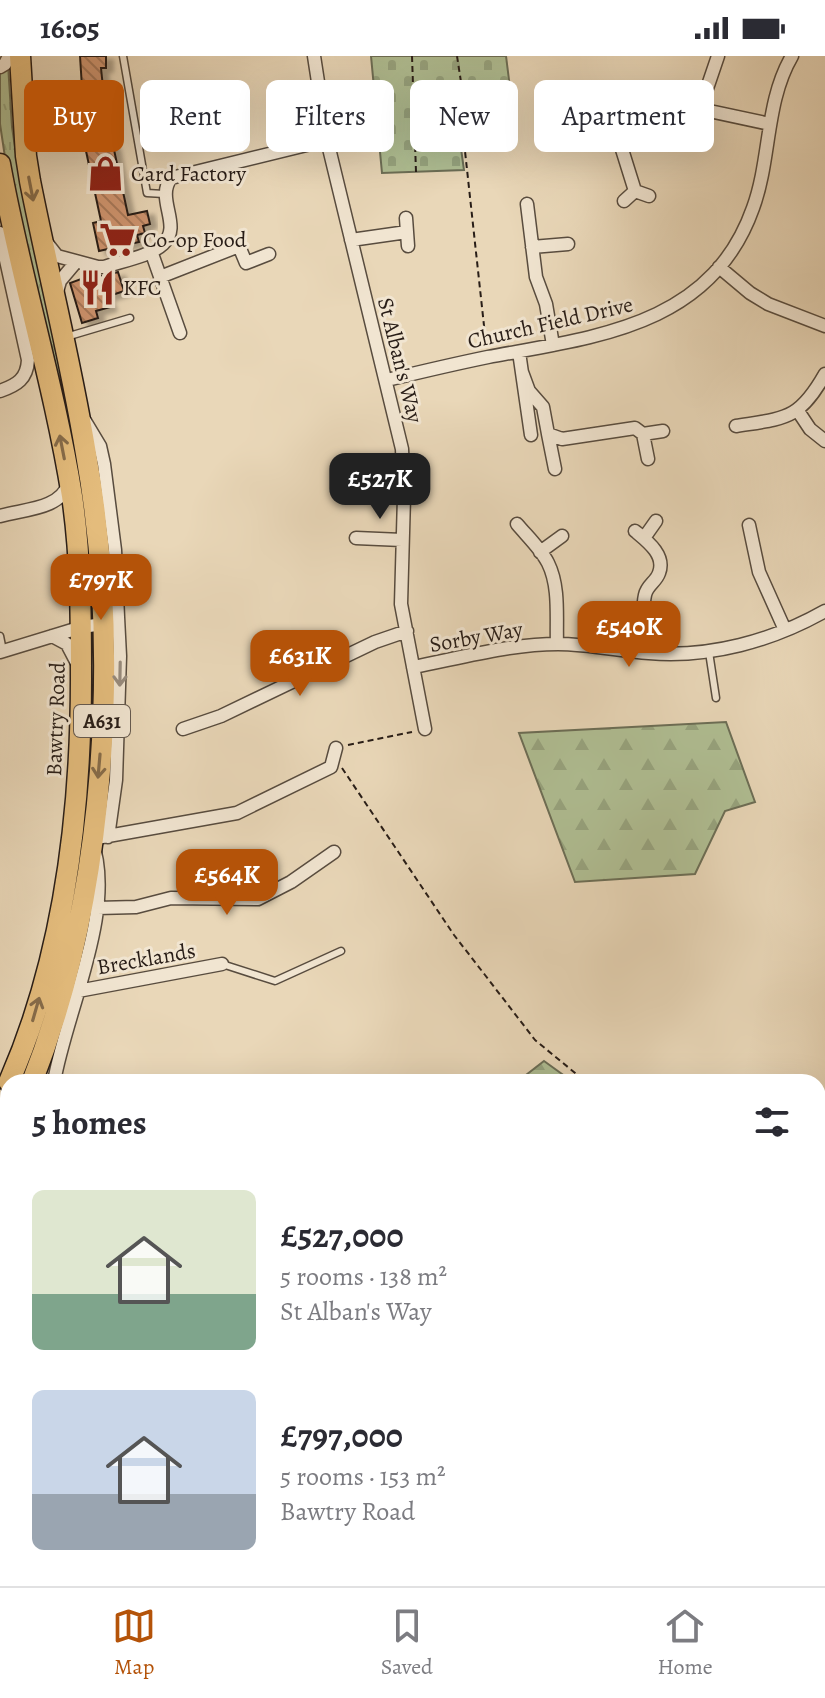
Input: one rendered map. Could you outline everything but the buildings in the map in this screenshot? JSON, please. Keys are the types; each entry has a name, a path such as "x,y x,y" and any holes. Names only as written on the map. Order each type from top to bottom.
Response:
{"main road":[{"name":"Bawtry Road","path":"20,56 26,156 77,408 94,510 103,624 99,838 57,1008 35,1074"},
{"name":"Bawtry Road","path":"0,164 69,482 82,627 80,757 65,880 50,957 35,1012 12,1074"},
{"path":"81,670 103,663"}],"street":[{"path":"0,67 9,56"},
{"name":"St Alban's Way","path":"314,56 318,80"},
{"path":"710,80 718,56"},
{"name":"Church Field Drive","path":"387,380 611,332 652,318 677,304 719,267 734,247 753,208 763,177 770,124 785,69 792,56"},
{"path":"714,112 770,124"},
{"path":"40,234 57,256 104,267 151,251 162,246 170,234 164,194 166,185 177,175 276,152"},
{"name":"St Alban's Way","path":"330,152 404,459 401,604 425,729"},
{"path":"623,152 635,191"},
{"path":"635,191 649,196"},
{"path":"624,201 635,191"},
{"path":"527,204 536,277 546,304 553,345"},
{"path":"406,218 408,246"},
{"path":"351,240 407,232"},
{"path":"0,233 28,360 27,370 16,386 0,391"},
{"path":"532,247 568,244"},
{"path":"160,277 239,246 246,263 269,254"},
{"path":"151,251 180,333"},
{"path":"55,303 60,281 76,262"},
{"path":"719,267 768,304 825,326"},
{"path":"519,352 531,435"},
{"path":"522,372 529,391 543,407 555,469"},
{"path":"736,426 778,419 798,411 825,374"},
{"name":"Bawtry Road","path":"56,1074 97,908 99,838 116,780 119,695 115,550 100,446 77,408"},
{"path":"798,411 810,429 825,441"},
{"path":"548,434 562,439 635,428 643,434 648,459"},
{"path":"643,434 663,431"},
{"path":"0,516 44,505 62,495 69,482"},
{"path":"44,505 66,515 75,529"},
{"path":"645,653 644,597 659,573 660,565 655,550 639,535 656,521"},
{"path":"517,524 547,561 555,586 557,644"},
{"path":"749,525 759,572 785,630"},
{"path":"540,552 562,536"},
{"path":"356,538 402,540"},
{"name":"Sorby Way","path":"413,667 516,648 557,644 645,653 709,652 785,630 825,611"},
{"path":"1,652 82,627 103,624"},
{"path":"183,729 221,716 375,642 407,631"},
{"path":"52,636 67,644 81,670"},
{"path":"99,838 237,813 331,767 336,748"},
{"path":"97,908 136,907 171,898 258,899 291,882 334,852"},
{"name":"Brecklands","path":"78,991 222,964"}],"lane":[{"path":"123,56 147,193 164,194"},
{"path":"62,338 130,318"},
{"path":"0,636 1,652"},
{"path":"709,652 716,698"},
{"path":"222,964 275,981 341,951"}],"path":[{"path":"412,56 416,172"},
{"path":"457,56 488,357"},
{"path":"336,748 425,729"},
{"path":"331,767 344,768 454,935 535,1040 576,1074"}],"green space":[{"path":"371,56 506,56 509,80 410,80 410,152 462,152 464,170 382,173 380,152 394,152 394,80 373,80"},
{"path":"8,64 12,127 20,181 65,388 56,390 0,124 0,72"},
{"path":"726,722 755,802 725,811 695,874 575,882 519,733"},
{"path":"544,1061 562,1074 527,1074"}],"place":[{"name":"Card Factory","path":"105,173"},
{"name":"Co-op Food","path":"117,239"},
{"name":"KFC","path":"97,287"}]}
